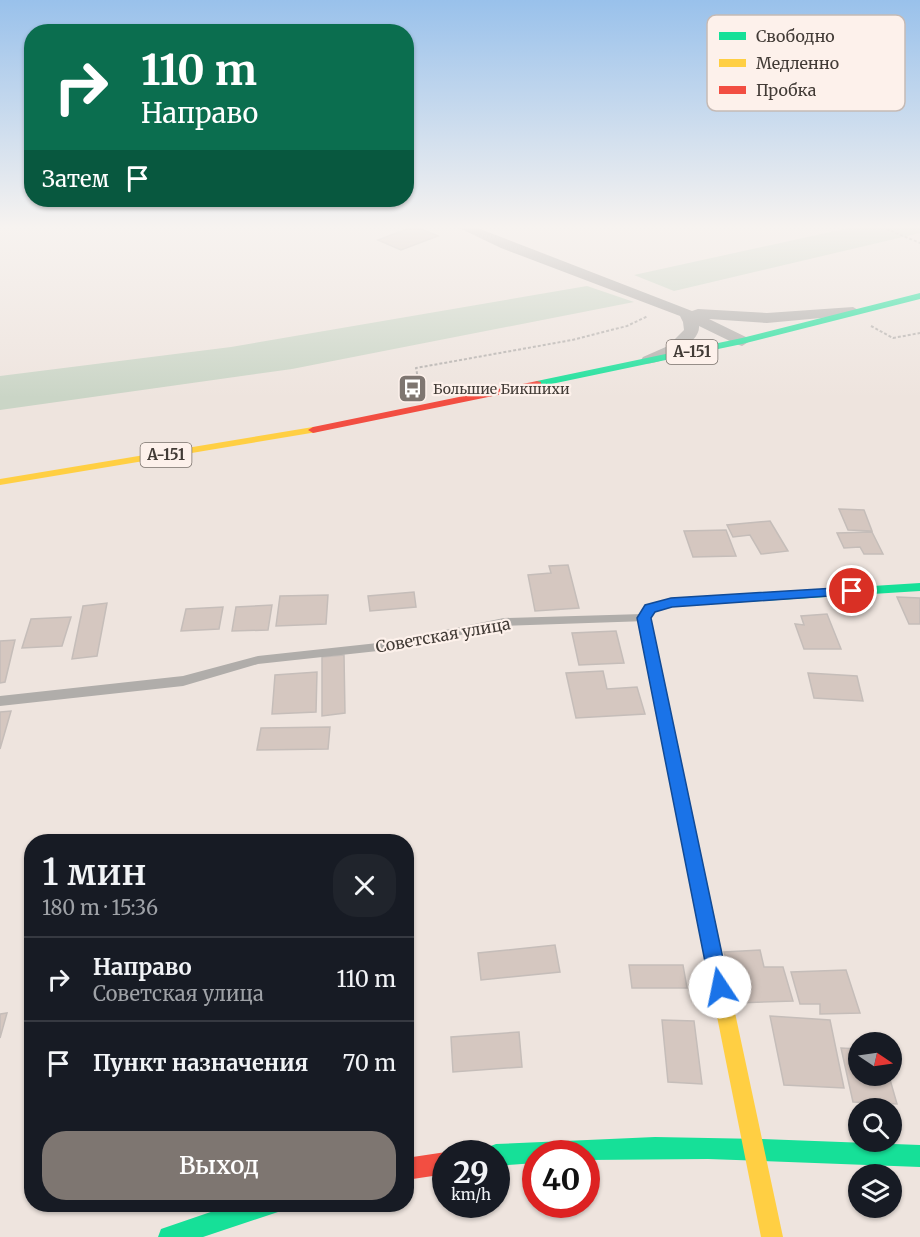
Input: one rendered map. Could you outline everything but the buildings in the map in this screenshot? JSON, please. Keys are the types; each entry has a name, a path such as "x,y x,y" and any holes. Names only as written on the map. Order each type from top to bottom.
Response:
{"main road":[{"name":"А-151","path":"0,482 332,428 742,341 920,296"},
{"path":"772,1237 644,618 650,609 671,602 920,587"},
{"path":"510,1154 620,1148 753,1148 920,1156"},
{"path":"414,1168 432,1165"},
{"path":"169,1237 246,1212"}],"street":[{"path":"608,283 668,305 742,341"},
{"path":"684,312 711,316 767,318 867,310"},
{"path":"642,363 674,349 692,331 691,322 684,312"}],"lane":[{"name":"Советская улица","path":"0,701 183,681 258,660 387,646 504,622 644,618"}],"path":[{"path":"419,384 416,368 605,332 627,326 668,305"},
{"path":"882,335 893,338 920,333"}],"green space":[{"path":"653,283 709,283 674,291"},
{"path":"587,286 634,302 292,369 0,410 0,376 231,347"}],"traffic: fast":[{"path":"537,384 742,341 920,296"},
{"path":"696,601 920,587"},
{"path":"510,1154 602,1149 708,1148 920,1156"},
{"path":"169,1237 246,1212"}],"traffic: slow":[{"path":"0,482 313,430"},
{"path":"687,826 772,1237"}],"traffic: jam":[{"path":"313,430 537,384"},
{"path":"687,826 644,618 650,608 671,602 696,601"},
{"path":"414,1168 432,1165"}],"place":[{"name":"Большие Бикшихи","path":"412,389"}],"route":[{"path":"720,987 644,618 650,609 671,602 852,591"}]}
